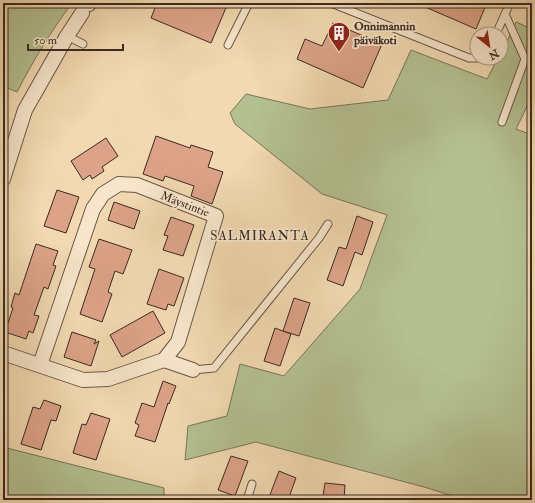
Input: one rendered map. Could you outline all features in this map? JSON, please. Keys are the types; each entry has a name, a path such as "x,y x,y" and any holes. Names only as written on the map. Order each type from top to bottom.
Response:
{"street":[{"path":"3,179 25,110 67,36 87,7"},
{"name":"Mäystintie","path":"40,365 93,209 103,194 120,184 137,185 216,216 178,342 164,360"},
{"path":"3,353 83,380 108,379 164,360 193,370"}],"lane":[{"path":"228,45 250,3"},
{"path":"331,3 469,58"},
{"path":"500,26 510,3"},
{"path":"502,122 525,59 505,14"},
{"path":"67,36 83,44"},
{"path":"193,370 214,368 319,238 328,224"},
{"path":"247,500 252,484"}],"green space":[{"path":"3,3 72,3 43,46 17,92 3,86 3,33 5,30 5,21 3,20"},
{"path":"516,22 532,29 532,96 516,129 532,135 532,500 466,500 424,487 256,442 185,460 188,426 227,416 240,364 284,376 360,289 387,215 322,194 235,124 230,113 246,94 310,109 388,100 411,50 487,79 494,66 509,66 509,36"},
{"path":"3,447 164,488 164,500 3,500"}],"building":[{"path":"157,3 228,3 211,43 151,18"},
{"path":"416,3 480,3 486,5 477,26 469,26"},
{"name":"Onnimannin päiväkoti","path":"333,23 382,44 363,88 297,59 305,39 322,46"},
{"path":"156,136 190,148 191,145 213,152 208,167 223,172 212,204 191,196 194,186 165,176 163,181 143,174"},
{"path":"106,138 118,156 102,167 104,171 92,179 90,175 83,180 71,161"},
{"path":"57,190 79,197 66,233 44,226"},
{"path":"114,202 140,211 134,229 108,220"},
{"path":"357,216 373,222 362,255 355,252 343,286 327,280 339,247 346,249"},
{"path":"171,217 194,225 183,256 163,250 168,236 164,235"},
{"path":"99,239 132,250 123,274 115,271 108,292 112,294 102,322 80,314 95,269 89,267"},
{"path":"36,244 58,251 53,265 56,266 48,289 44,287 34,315 39,316 33,333 29,331 26,339 5,332 13,308 11,307 15,293 19,295"},
{"path":"159,269 184,278 174,306 168,304 166,310 147,304"},
{"path":"294,298 310,303 299,336 283,331"},
{"path":"153,311 165,333 122,357 110,335"},
{"path":"275,328 291,334 280,366 264,361"},
{"path":"72,332 96,340 94,344 99,341 91,366 64,357"},
{"path":"163,381 176,386 169,404 168,403 155,442 135,436 139,425 135,423 142,403 154,407"},
{"path":"44,400 61,406 56,421 51,420 41,450 21,444 33,407 40,409"},
{"path":"91,413 110,419 96,460 73,453 82,424 86,425"},
{"path":"231,456 248,461 235,496 218,490"},
{"path":"279,471 296,478 288,500 268,500"},
{"path":"325,483 345,485 344,499 323,496"}],"place":[{"name":"Onnimannin päiväkoti","path":"339,52"}],"district":[{"name":"SALMIRANTA","path":"260,235"}]}
